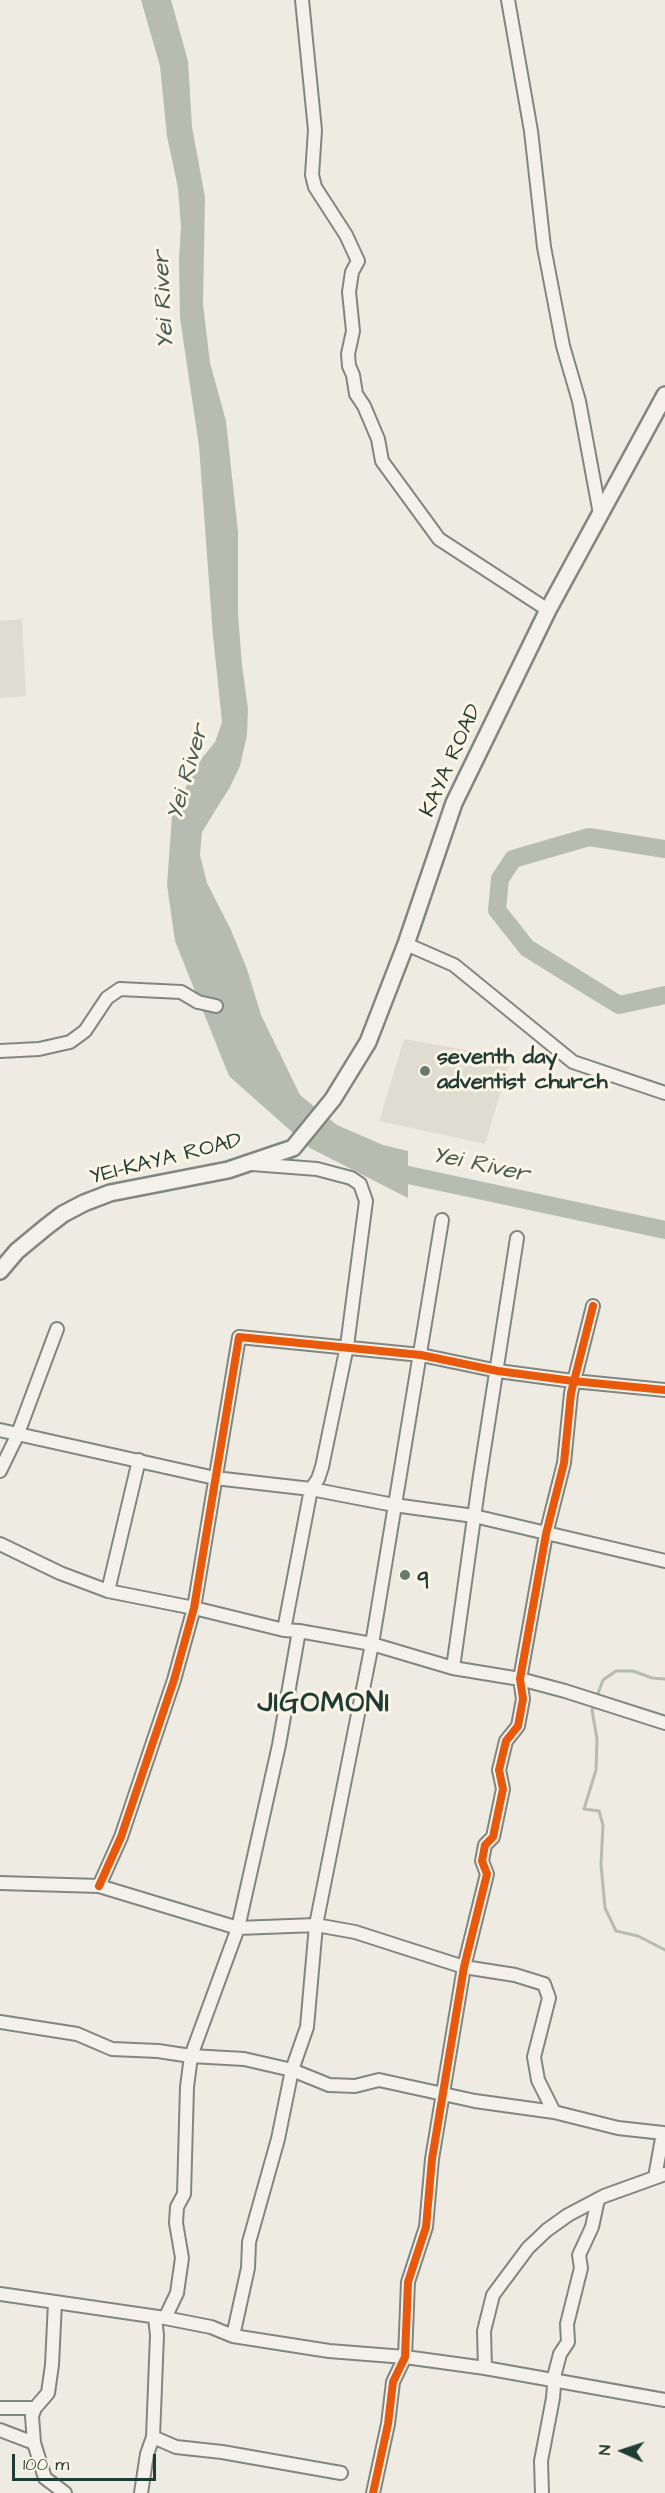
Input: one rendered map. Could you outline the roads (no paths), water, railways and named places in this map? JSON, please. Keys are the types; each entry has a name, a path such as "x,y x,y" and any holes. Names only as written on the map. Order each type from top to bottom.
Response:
{"main road":[{"name":"KAYA ROAD","path":"293,1148 333,1099 369,1042 406,944 454,803 548,610 665,395"},
{"name":"YEI-KAYA ROAD","path":"0,1271 17,1251 46,1227 63,1214 84,1203 110,1193 251,1164 293,1148"}],"street":[{"path":"302,0 315,130 312,175 315,187 346,235 358,261 352,272 349,292 353,331 348,366 353,375 356,394 364,406 378,440 382,461 439,539 548,610"},
{"path":"508,0 531,132 546,258 563,346 579,401 600,514"},
{"path":"406,944 454,965 573,1062 665,1094"},
{"path":"0,1050 39,1049 70,1042 85,1031 107,998 120,988 181,993 198,1002 216,1006"},
{"path":"251,1164 317,1169 351,1178 360,1184 366,1201 347,1346 322,1467 318,1479 311,1488 284,1630"},
{"path":"233,2336 248,2268 249,2242 278,2139 292,2070 306,2027 316,1924 372,1644 442,1220"},
{"path":"453,1668 517,1238"},
{"path":"373,2493 388,2424 393,2382 405,2356 408,2282 426,2227 432,2159 464,1967 487,1874 482,1861 485,1845 493,1837 503,1789 499,1770 506,1741 518,1726 524,1699 520,1679 546,1534 564,1463 573,1381 593,1306"},
{"path":"0,1471 17,1436 57,1329"},
{"path":"99,1886 121,1837 174,1680 194,1608 239,1337 421,1355 498,1371 665,1390"},
{"path":"0,1430 17,1436 215,1478 311,1488 394,1505 474,1516 665,1561"},
{"path":"108,1591 138,1460"},
{"path":"0,1544 60,1573 108,1591 194,1608 284,1630 372,1644 453,1668 520,1679 665,1723"},
{"path":"141,2493 147,2454 153,2437 157,2335 160,2318 177,2293 182,2258 176,2223 177,2207 184,2194 187,2087 191,2056 238,1928 279,1745 299,1631"},
{"path":"0,1883 99,1886 238,1928 316,1924 355,1932 464,1967 544,1984 549,1998 534,2057 538,2080 554,2112"},
{"path":"0,2022 77,2034 112,2049 158,2051 244,2060 292,2070 329,2085 355,2086 379,2080 475,2100 554,2112 618,2128 664,2133 660,2176 598,2199 547,2230 528,2248 493,2295 484,2331 485,2368"},
{"path":"542,2493 541,2461 553,2398 554,2379 560,2354 567,2342 567,2324 581,2268 579,2255 592,2227 598,2199"},
{"path":"0,2294 211,2327 233,2336 329,2351 405,2356 554,2379 665,2400"},
{"path":"55,2302 52,2365 48,2393 35,2408 32,2416 34,2443 45,2478 65,2493"},
{"path":"0,2408 35,2408"},
{"path":"0,2430 34,2443"},
{"path":"153,2437 176,2447 222,2452 341,2473"}],"waterway":[{"name":"Yei River","path":"665,849 589,837 513,859 500,879 497,910 527,948 619,1005 665,995"},
{"name":"Yei River","path":"387,1166 394,1172 665,1230"},
{"path":"596,1699 603,1680 616,1671 633,1671 652,1678 665,1679"},
{"path":"594,1705 592,1710 597,1739 596,1770 584,1809 599,1811 603,1825 601,1864 605,1908 616,1931 638,1936 665,1950"}],"place":[{"name":"seventh day adventist church","path":"425,1071"},
{"name":"q","path":"405,1575"}],"district":[{"name":"JIGOMONI","path":"324,1705"}]}
